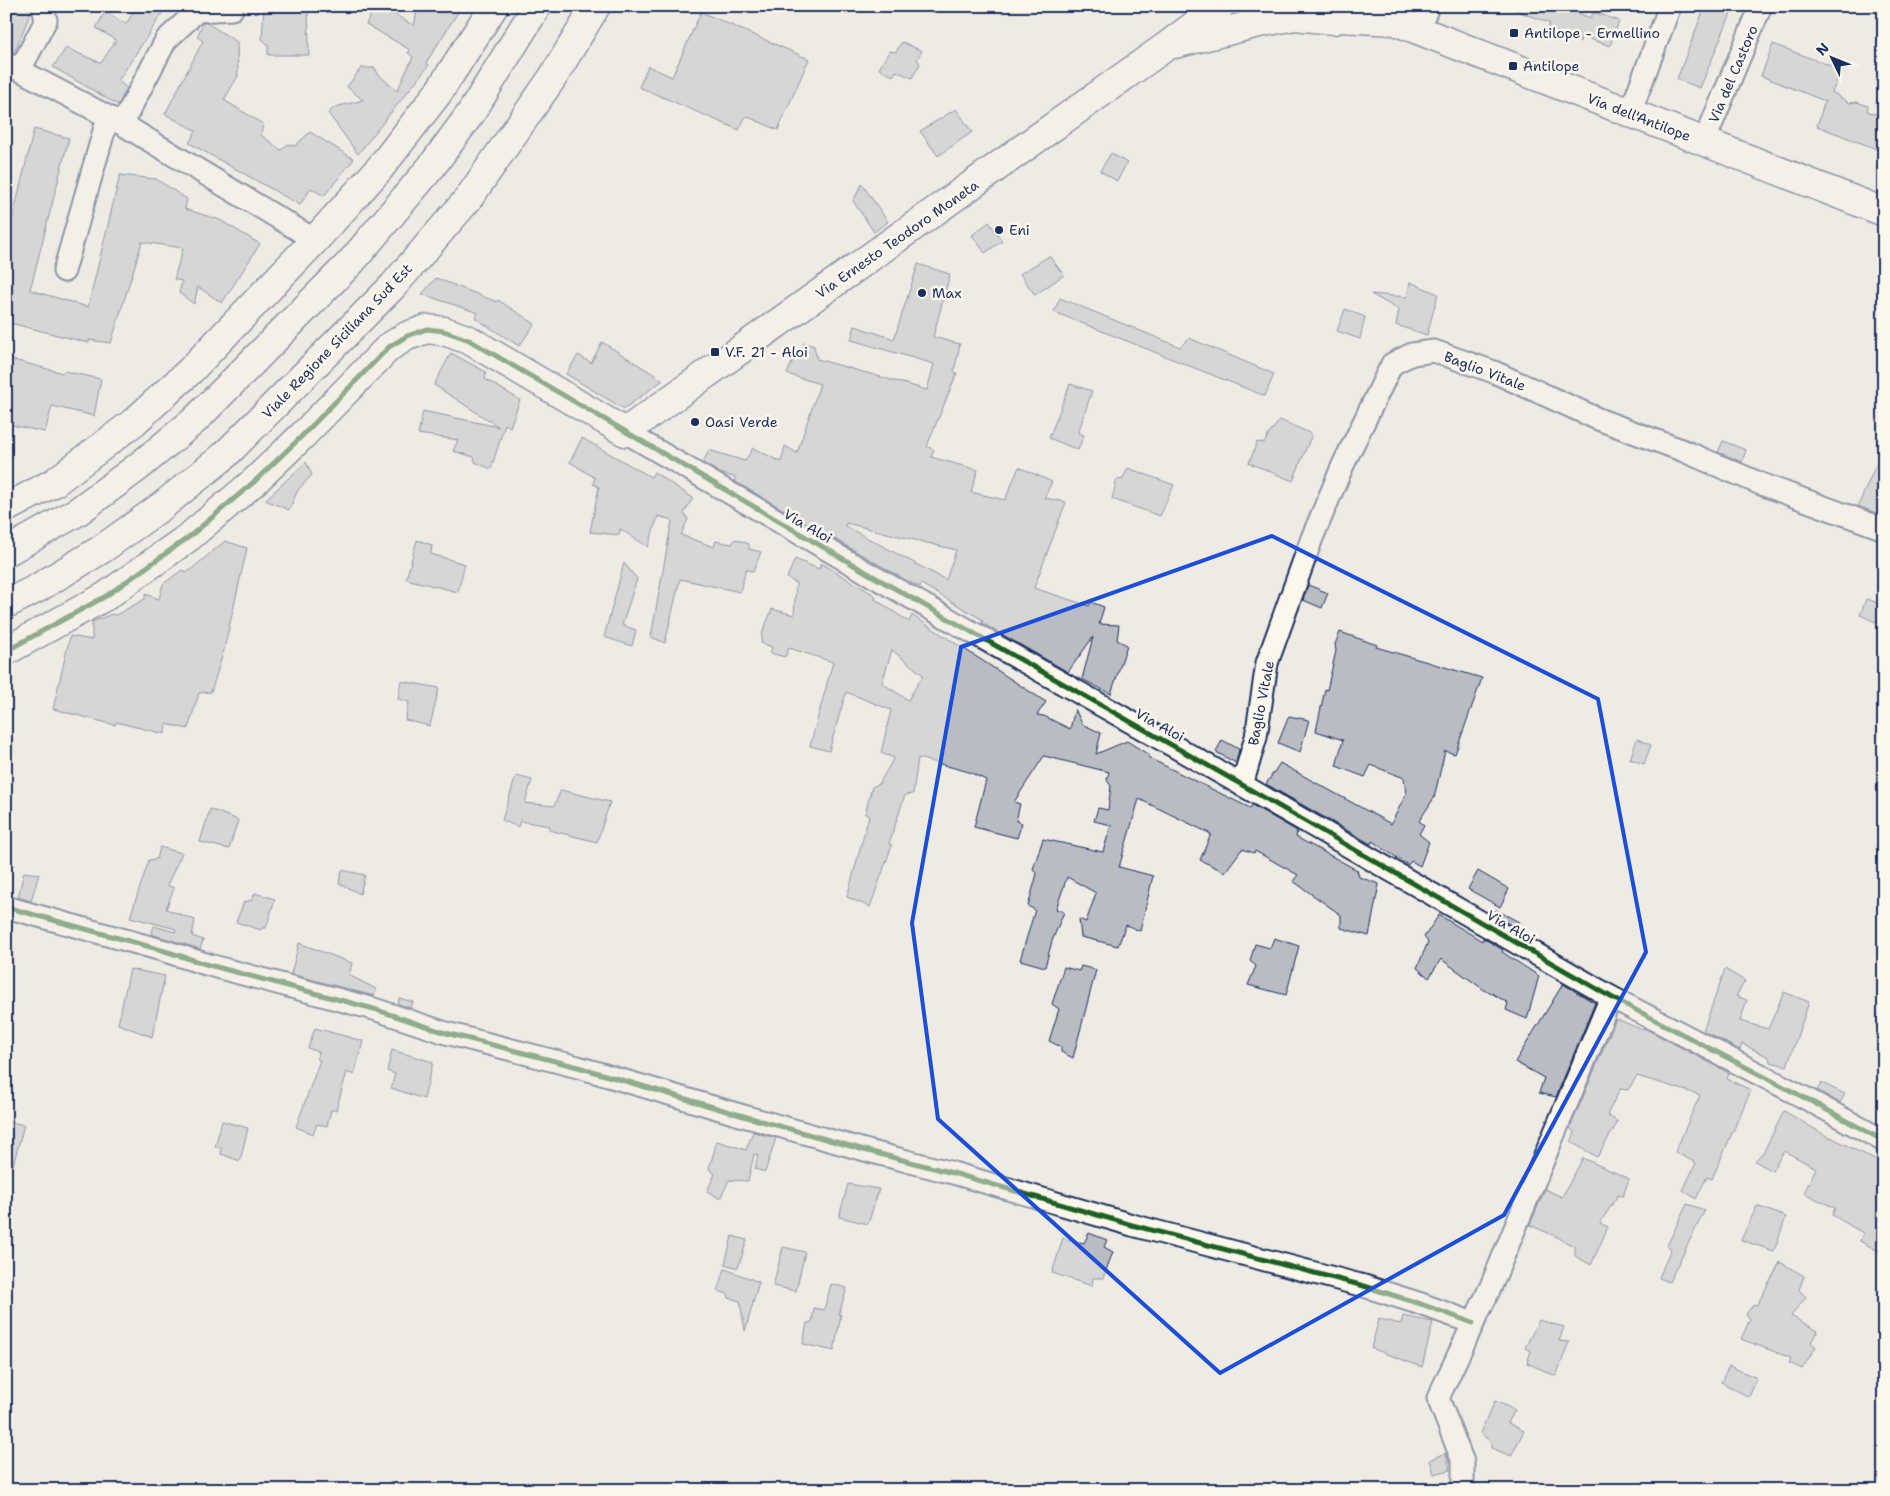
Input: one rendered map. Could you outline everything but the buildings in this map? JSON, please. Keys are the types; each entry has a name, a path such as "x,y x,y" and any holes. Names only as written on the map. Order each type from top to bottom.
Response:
{"street":[{"path":"43,6 46,20 13,66 116,120 315,240"},
{"path":"6,508 55,482 134,422 190,371 315,240 380,168 438,93 494,6"},
{"path":"6,552 77,512 138,468 195,420 352,261 432,166 471,113 537,6"},
{"name":"Viale Regione Siciliana Sud Est","path":"6,604 36,589 102,549 162,506 224,456 380,299 468,199 548,84 596,6"},
{"name":"Via Ernesto Teodoro Moneta","path":"625,432 1220,6"},
{"path":"1630,113 1670,6"},
{"name":"Via del Castoro","path":"1704,142 1761,6"},
{"path":"64,271 116,120 166,40 197,11 232,9"},
{"name":"Via Ernesto Teodoro Moneta","path":"1168,45 1259,23 1287,11 1334,20 1348,12"},
{"name":"Via dell'Antilope","path":"1348,12 1404,16 1630,113 1884,212"},
{"name":"Via Aloi","path":"6,651 106,596 190,537 282,456 389,347 407,336 427,329 444,331 469,340 879,580 1242,785 1611,997 1805,1098 1884,1142"},
{"name":"Baglio Vitale","path":"1242,785 1256,738 1267,663 1312,538 1343,465 1392,364 1412,354 1434,351 1494,372 1598,419 1684,451 1762,484 1884,529"},
{"path":"6,907 227,970 374,1009 446,1033 587,1069 740,1115 954,1173 1132,1225 1364,1286 1474,1323"},
{"path":"1463,1490 1463,1462 1438,1398 1474,1323 1545,1159 1611,997"}],"highlighted area":[{"path":"1272,536 1598,699 1646,952 1504,1215 1220,1373 938,1119 912,923 961,647"}],"cycle path":[{"path":"6,651 106,596 189,537 255,481 389,347 407,336 427,329 444,331 469,340 871,575 1611,997 1884,1141"},
{"path":"6,907 209,965 374,1009 446,1033 578,1067 740,1115 953,1173 1132,1225 1364,1286 1473,1323"}],"place":[{"name":"Antilope - Ermellino","path":"1514,33"},
{"name":"Antilope","path":"1513,66"},
{"name":"Eni","path":"999,230"},
{"name":"Max","path":"922,293"},
{"name":"V.F. 21 - Aloi","path":"715,352"},
{"name":"Oasi Verde","path":"695,422"}]}
